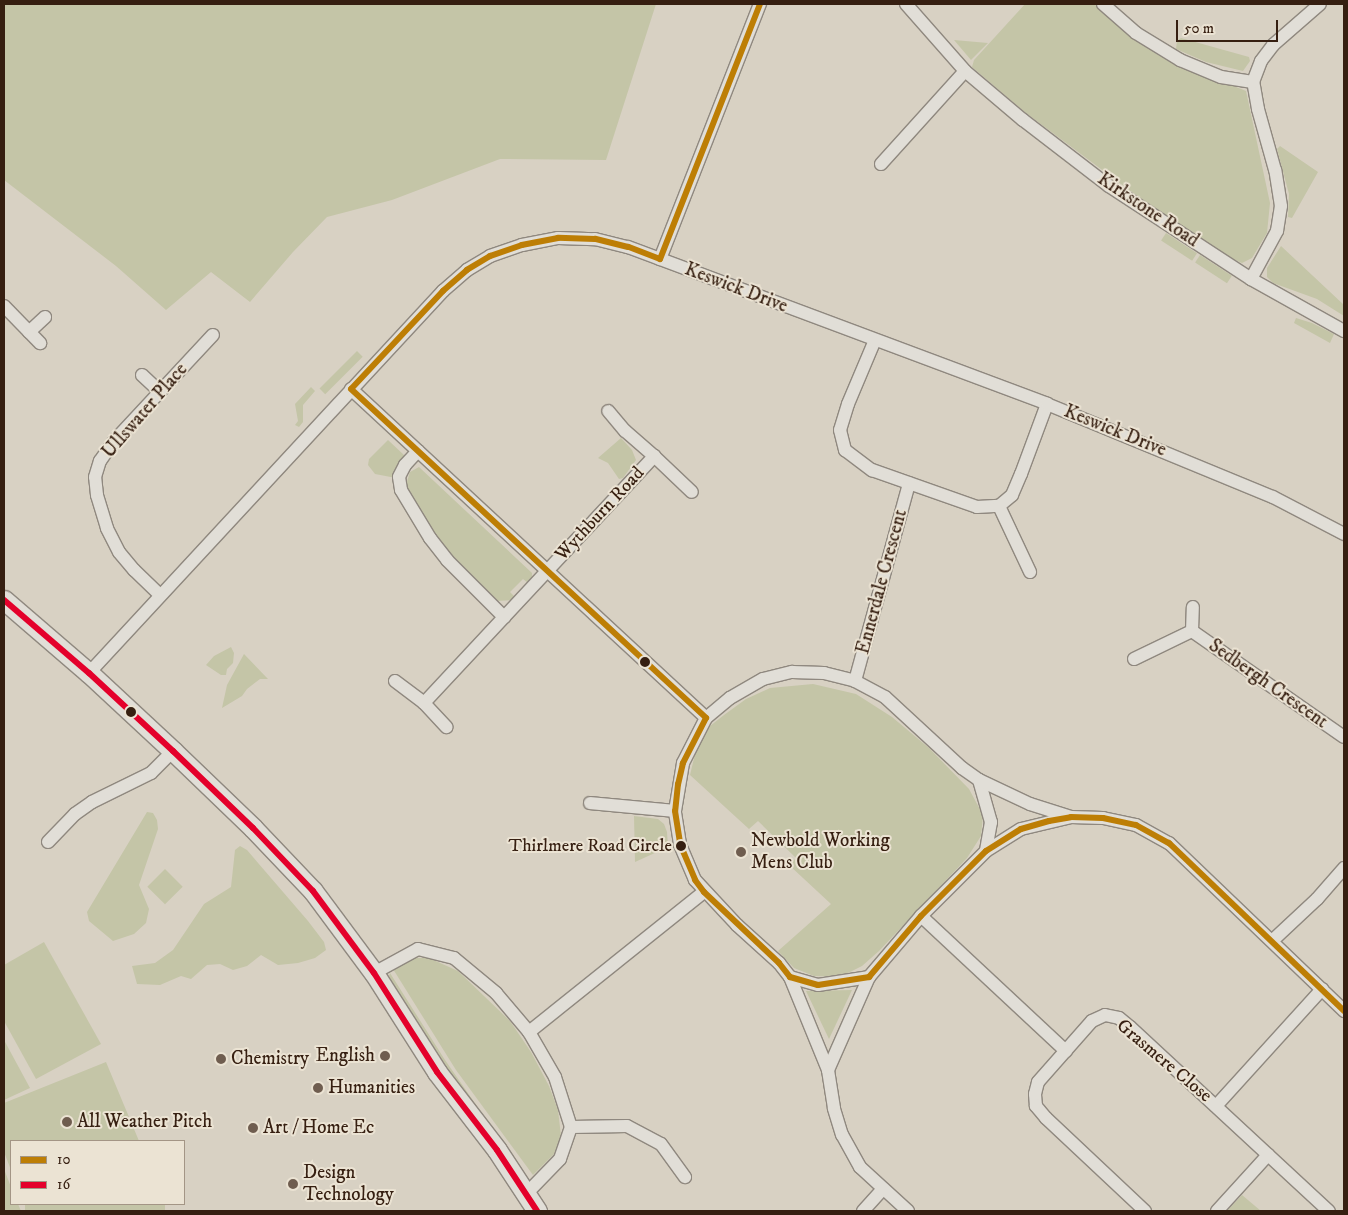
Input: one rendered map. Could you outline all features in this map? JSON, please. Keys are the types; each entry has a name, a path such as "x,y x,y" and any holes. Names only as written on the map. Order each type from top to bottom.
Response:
{"main road":[{"path":"4,600 89,673 173,750 253,828 313,891 374,972 438,1072 527,1193 537,1211"}],"street":[{"path":"660,259 760,4"},
{"name":"Kirkstone Road","path":"906,4 965,71 1023,120 1109,186 1251,279 1344,331"},
{"path":"1103,4 1136,32 1180,60 1221,77 1253,82"},
{"path":"1251,279 1277,231 1281,206 1275,170 1258,109 1253,82 1261,61 1273,45 1320,4"},
{"path":"881,164 965,71"},
{"name":"Keswick Drive","path":"89,673 160,594 443,291 467,270 490,256 522,244 558,238 595,239 628,247 1047,404 1273,497 1344,534"},
{"path":"4,306 40,343"},
{"path":"29,332 45,317"},
{"name":"Ullswater Place","path":"160,594 134,570 119,552 107,528 97,495 95,477 100,461 114,442 213,335"},
{"name":"Ennerdale Crescent","path":"875,340 848,404 840,430 845,450 857,461 872,470 977,507 999,506"},
{"path":"142,375 160,392"},
{"name":"Wythburn Road","path":"351,388 546,572 706,718"},
{"path":"1030,572 999,506 1012,495 1047,404"},
{"name":"Wythburn Road","path":"608,411 625,431 692,492"},
{"path":"418,451 405,465 399,477 401,490 430,538 447,560 504,617"},
{"name":"Wythburn Road","path":"424,703 654,456"},
{"name":"Ennerdale Crescent","path":"855,681 909,483"},
{"name":"Sedbergh Crescent","path":"1192,631 1193,607"},
{"name":"Sedbergh Crescent","path":"1134,659 1192,631"},
{"name":"Sedbergh Crescent","path":"1192,631 1344,737"},
{"path":"908,1211 860,1167 842,1135 834,1108 828,1070 790,977 779,963 704,892 695,880 680,844 675,811 683,763 706,718 730,698 763,679 792,672 824,673 855,681 885,697 962,768 979,780 1030,804 1071,817"},
{"path":"395,681 424,703 446,727"},
{"path":"48,842 75,814 92,802 151,773 173,750"},
{"path":"979,780 991,822 986,852"},
{"path":"590,803 675,811"},
{"path":"828,1070 869,977 921,916 986,852 1021,829 1071,817 1103,818 1136,825 1169,843 1344,1011"},
{"path":"1272,941 1317,899 1344,868"},
{"path":"529,1032 704,892"},
{"path":"921,916 1066,1051"},
{"path":"374,972 418,950 454,958 496,993 529,1032 555,1077 571,1127 560,1159 527,1193"},
{"path":"790,977 818,985 869,977"},
{"name":"Grasmere Close","path":"1216,1106 1322,989"},
{"name":"Grasmere Close","path":"1145,1211 1046,1118 1036,1106 1035,1094 1038,1082 1092,1021 1105,1015 1119,1018 1329,1211"},
{"path":"571,1127 627,1126 661,1144 686,1177"},
{"path":"1217,1211 1268,1155"},
{"path":"863,1211 883,1188"}],"green space":[{"path":"4,4 656,4 606,160 500,159 392,200 327,217 293,252 250,302 211,272 166,310 116,266 4,180"},
{"path":"1025,4 1094,4 1158,55 1246,91 1270,203 1267,233 1252,258 1242,263 1231,258 1141,199 1026,113 972,67 974,60"},
{"path":"1181,38 1249,57 1250,61 1243,71 1206,62 1176,49 1177,41"},
{"path":"954,40 988,43 971,60"},
{"path":"1280,146 1318,172 1292,218 1288,217 1289,194 1277,149"},
{"path":"1166,233 1197,253 1192,261 1161,241"},
{"path":"1281,246 1344,305 1344,316 1317,299 1273,283 1267,277 1267,268"},
{"path":"1200,255 1232,276 1227,283 1195,263"},
{"path":"1296,318 1312,323 1334,334 1330,343 1294,323"},
{"path":"357,351 363,357 325,394 320,388"},
{"path":"311,387 315,391 303,405 303,422 299,427 295,425 298,421 295,404"},
{"path":"621,438 632,450 636,460 623,478 619,479 608,463 598,458"},
{"path":"388,440 405,456 396,478 375,474 368,465 369,459"},
{"path":"419,467 532,573 532,579 528,583 523,579 510,592 515,597 512,600 496,601 452,557 436,536 406,485 410,472"},
{"path":"231,647 234,653 233,663 227,669 226,675 221,675 206,665 214,656"},
{"path":"244,654 268,679 260,679 247,689 242,696 222,708 227,685"},
{"path":"813,684 856,694 892,717 929,748 969,789 983,815 981,836 967,858 879,951 862,966 840,977 814,976 794,968 778,951 831,904 789,865 796,858 758,821 749,829 690,775 696,750 710,726 724,715 746,699 770,688"},
{"path":"147,812 153,813 157,820 158,829 139,885 149,909 146,923 134,934 113,941 89,921 87,912"},
{"path":"634,816 658,819 664,824 667,832 668,847 635,862"},
{"path":"240,846 247,850 308,921 324,942 326,950 315,958 298,963 278,965 261,955 247,966 233,970 220,964 207,965 191,979 181,976 160,985 137,984 132,966 155,963 173,950 204,904 231,887 235,850"},
{"path":"165,869 183,887 165,904 147,887"},
{"path":"44,942 101,1044 36,1079 4,1021 4,965"},
{"path":"413,958 429,958 458,971 510,1021 531,1052 549,1086 558,1110 561,1136 554,1154 533,1175 456,1070 393,969"},
{"path":"390,973 445,1060 524,1174 444,1071 395,988 389,976"},
{"path":"852,990 829,1039 806,991"},
{"path":"4,1040 30,1088 4,1100"},
{"name":"All Weather Pitch","path":"106,1062 139,1140 10,1140 10,1167 4,1152 4,1103"},
{"path":"4,1169 10,1184 10,1205 18,1205 21,1211 4,1211"},
{"path":"1242,1195 1261,1211 1227,1211"},
{"path":"25,1205 165,1205 165,1211 25,1211"}],"transit line":[{"name":"10","path":"760,4 660,259 628,247 595,239 558,238 522,245 490,256 467,270 443,291 351,389 706,718 683,763 678,784 675,811 680,844 695,880 704,892 779,963 790,977 818,985 869,977 921,916 986,851 1021,829 1049,821 1071,817 1103,818 1136,825 1169,843 1344,1011"},
{"name":"16","path":"4,600 89,673 173,751 253,828 313,891 374,973 437,1072 497,1150 537,1211"}],"place":[{"name":"Thirlmere Road Circle","path":"681,846"},
{"name":"Newbold Working Mens Club","path":"741,852"},
{"name":"English","path":"385,1056"},
{"name":"Chemistry","path":"221,1059"},
{"name":"Humanities","path":"318,1088"},
{"name":"All Weather Pitch","path":"67,1122"},
{"name":"Art / Home Ec","path":"253,1128"},
{"name":"Design Technology","path":"293,1184"}]}
